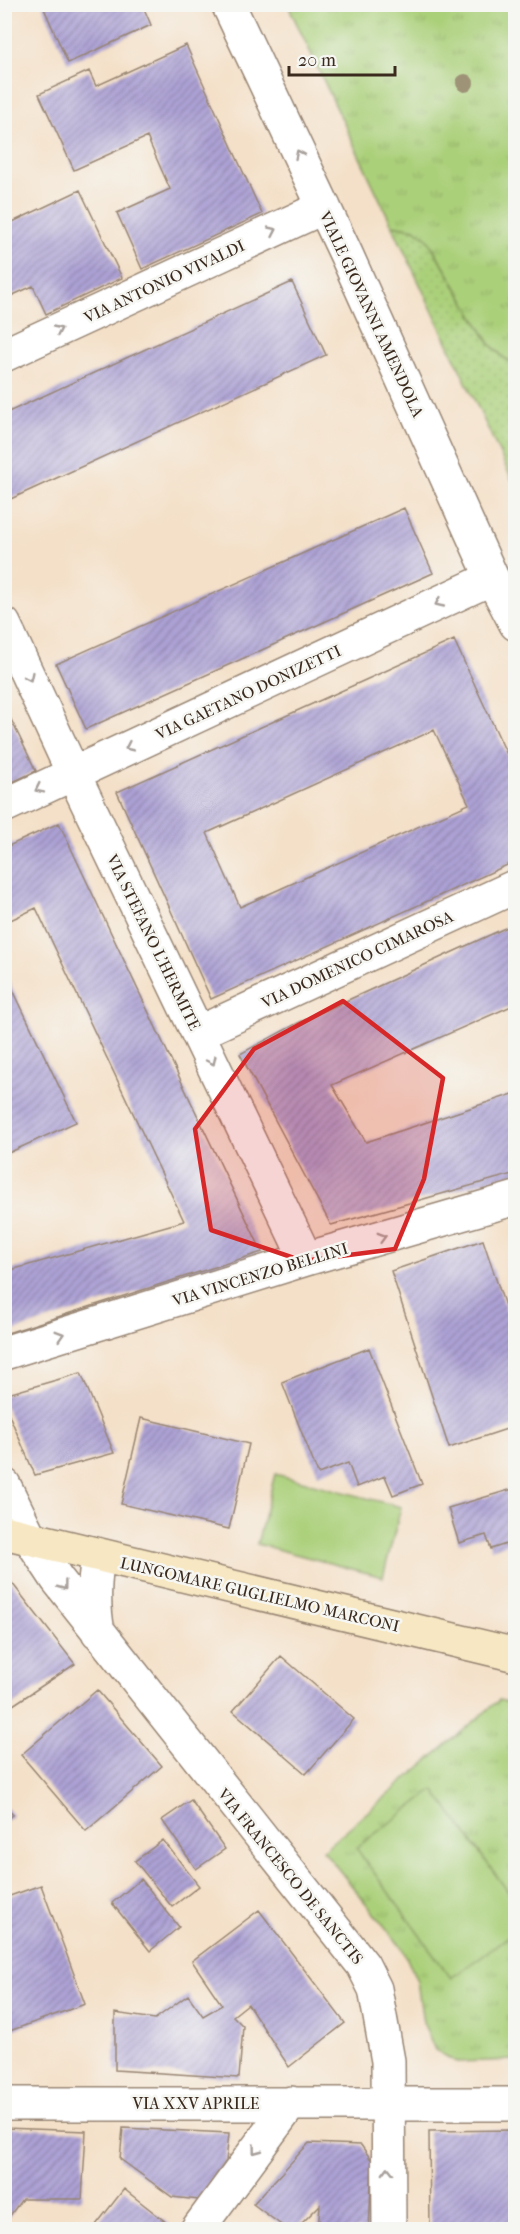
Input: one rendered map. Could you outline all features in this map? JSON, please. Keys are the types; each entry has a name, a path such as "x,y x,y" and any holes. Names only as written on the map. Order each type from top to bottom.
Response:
{"street":[{"name":"VIALE GIOVANNI AMENDOLA","path":"228,4 324,207 492,578 516,624"},
{"name":"VIA ANTONIO VIVALDI","path":"4,355 324,207"},
{"name":"VIA GAETANO DONIZETTI","path":"4,806 492,578"},
{"name":"VIA STEFANO L'HERMITE","path":"4,624 306,1259"},
{"name":"VIA DOMENICO CIMAROSA","path":"198,1033 516,886"},
{"name":"VIA VINCENZO BELLINI","path":"4,1353 306,1259 516,1198"},
{"name":"VIA FRANCESCO DE SANCTIS","path":"4,1485 17,1535 57,1579 363,1965 375,1989 387,2061 389,2229"},
{"name":"LUNGOMARE GUGLIELMO MARCONI","path":"17,1535 516,1654"},
{"path":"98,1632 93,1588 99,1555"},
{"path":"196,2229 291,2103"},
{"name":"VIA XXV APRILE","path":"4,2104 516,2104"}],"highlighted area":[{"path":"343,1001 443,1078 424,1179 395,1249 303,1261 211,1230 195,1129 254,1049"}],"green space":[{"path":"288,5 515,5 515,363 504,358 490,344 427,238 415,229 392,225"},
{"path":"392,225 415,229 427,238 490,344 504,358 515,363 515,486"},
{"path":"275,1474 401,1507 383,1577 257,1544"},
{"path":"499,1700 515,1704 515,2060 456,2062 435,2050 423,2022 417,1981 402,1948 323,1850"},
{"path":"434,1790 515,1901 515,1932 451,1978 356,1848"}],"building":[{"path":"42,4 142,4 151,25 68,63"},
{"path":"186,45 262,214 142,269 117,213 170,189 147,137 74,170 39,94 89,71 96,86"},
{"path":"80,190 122,278 46,314 33,286 4,299 4,226"},
{"path":"292,282 326,355 4,502 4,414"},
{"path":"404,508 433,573 86,729 56,664"},
{"path":"454,640 516,774 516,861 211,999 117,792","holes":["434,730 469,804 240,907 207,833"]},
{"path":"4,705 36,771 4,786"},
{"path":"59,823 262,1252 4,1334 4,1272 184,1221 36,908 4,923 4,848"},
{"path":"516,923 516,1004 332,1085 366,1142 516,1093 516,1173 331,1225 240,1054 298,1023"},
{"path":"4,971 76,1122 4,1155"},
{"path":"483,1240 516,1339 516,1426 449,1448 391,1271"},
{"path":"369,1348 422,1484 393,1495 385,1476 357,1487 348,1463 318,1474 282,1382"},
{"path":"81,1373 114,1453 35,1475 4,1403 4,1395"},
{"path":"141,1418 249,1444 229,1529 121,1504"},
{"path":"516,1488 516,1554 512,1555 509,1543 491,1549 486,1535 459,1543 448,1508"},
{"path":"4,1582 12,1583 75,1664 4,1711"},
{"path":"281,1656 354,1719 306,1774 233,1711"},
{"path":"97,1690 162,1766 86,1831 21,1755"},
{"path":"191,1800 225,1849 196,1869 162,1820"},
{"path":"4,1805 13,1815 4,1822"},
{"path":"163,1840 199,1886 172,1907 135,1861"},
{"path":"141,1879 179,1927 150,1951 112,1903"},
{"path":"41,1885 85,2004 4,2033 4,1898"},
{"path":"259,1910 345,2023 289,2067 248,2004 233,2016 243,2026 239,2078 115,2070 115,2013 155,2019 188,1995 203,2016 222,2005 192,1961"},
{"path":"4,2128 86,2131 82,2199 22,2199 4,2224"},
{"path":"123,2128 229,2133 226,2161 199,2200 172,2197 120,2159"},
{"path":"516,2130 516,2230 430,2230 429,2131"},
{"path":"309,2143 361,2145 372,2161 369,2230 318,2230 320,2205 295,2230 288,2230 253,2204"},
{"path":"124,2189 176,2230 92,2230"}]}
